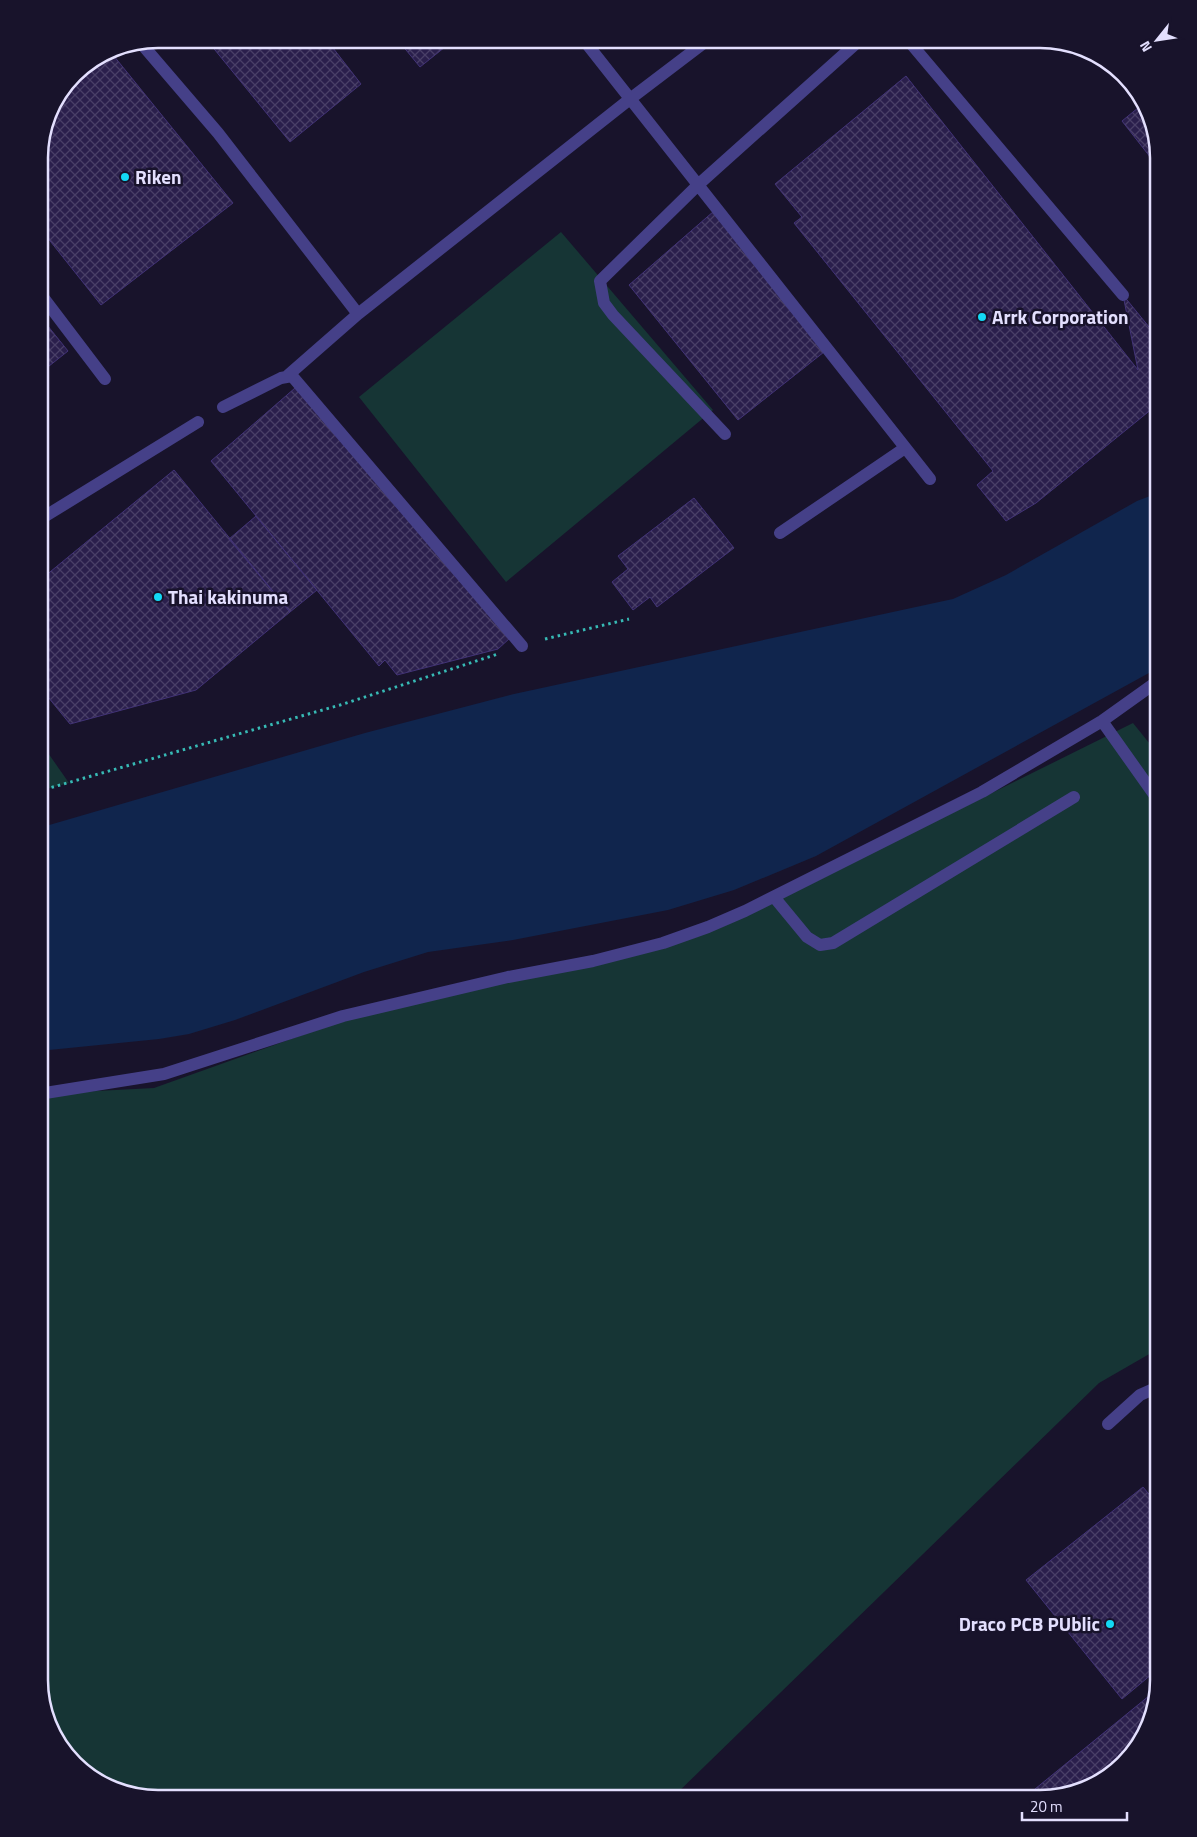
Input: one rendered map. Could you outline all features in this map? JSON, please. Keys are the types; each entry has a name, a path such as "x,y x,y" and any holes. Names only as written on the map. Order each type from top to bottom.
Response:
{"lane":[{"path":"145,48 218,133 358,314"},
{"path":"590,48 930,479"},
{"path":"286,377 358,314 697,48"},
{"path":"725,434 604,303 600,292 600,281 699,184 851,48"},
{"path":"914,48 1123,295"},
{"path":"48,304 105,379"},
{"path":"223,407 281,378 292,376 522,646"},
{"path":"48,514 198,422"},
{"path":"780,533 905,448"},
{"path":"48,1093 164,1074 343,1016 663,943 708,927 745,911 982,792 1102,721 1150,687"},
{"path":"1102,721 1150,789"},
{"path":"774,896 806,937 820,945 833,942 1074,797"},
{"path":"1108,1424 1140,1395 1150,1391"}],"path":[{"path":"48,788 340,705 556,636 629,619"}],"green space":[{"path":"561,232 713,410 506,582 359,397"},
{"path":"1133,723 1150,744 1150,1354 1099,1383 681,1790 150,1789 122,1784 91,1767 70,1746 62,1734 51,1708 48,1694 48,1094 154,1088 406,998 724,926"},
{"path":"48,753 69,783 48,789"}],"water":[{"path":"1150,496 1150,672 816,856 734,890 668,910 513,940 428,952 364,972 235,1020 189,1034 159,1039 48,1050 48,825 365,733 514,694 953,599 1006,575 1137,501"}],"building":[{"path":"213,48 333,48 361,84 290,142"},
{"path":"404,48 444,48 420,67"},
{"name":"Riken","path":"114,57 233,203 101,305 48,238 48,143 56,116 70,91 96,66"},
{"name":"Arrk Corporation","path":"906,76 1138,370 1123,295 1150,328 1150,410 1036,503 1006,521 977,485 993,471 794,223 802,217 775,184"},
{"path":"1137,108 1146,129 1150,157 1122,121"},
{"path":"714,211 824,352 738,420 629,285"},
{"path":"48,326 68,351 48,367"},
{"name":"Thai kakinuma","path":"295,388 510,638 498,649 397,675 385,660 379,666 211,461"},
{"name":"Thai kakinuma","path":"174,470 290,612 196,690 70,724 48,697 48,574"},
{"path":"694,498 734,548 657,607 650,597 633,610 612,582 628,569 618,556"},
{"name":"Thai kakinuma","path":"256,516 317,590 290,612 229,539"},
{"name":"Draco PCB PUblic","path":"1143,1487 1150,1495 1150,1676 1122,1699 1026,1580"},
{"path":"1149,1696 1146,1708 1135,1734 1127,1746 1106,1767 1094,1775 1068,1786 1034,1790"}],"place":[{"name":"Riken","path":"125,177"},
{"name":"Arrk Corporation","path":"982,317"},
{"name":"Thai kakinuma","path":"158,597"},
{"name":"Draco PCB PUblic","path":"1110,1624"}]}
